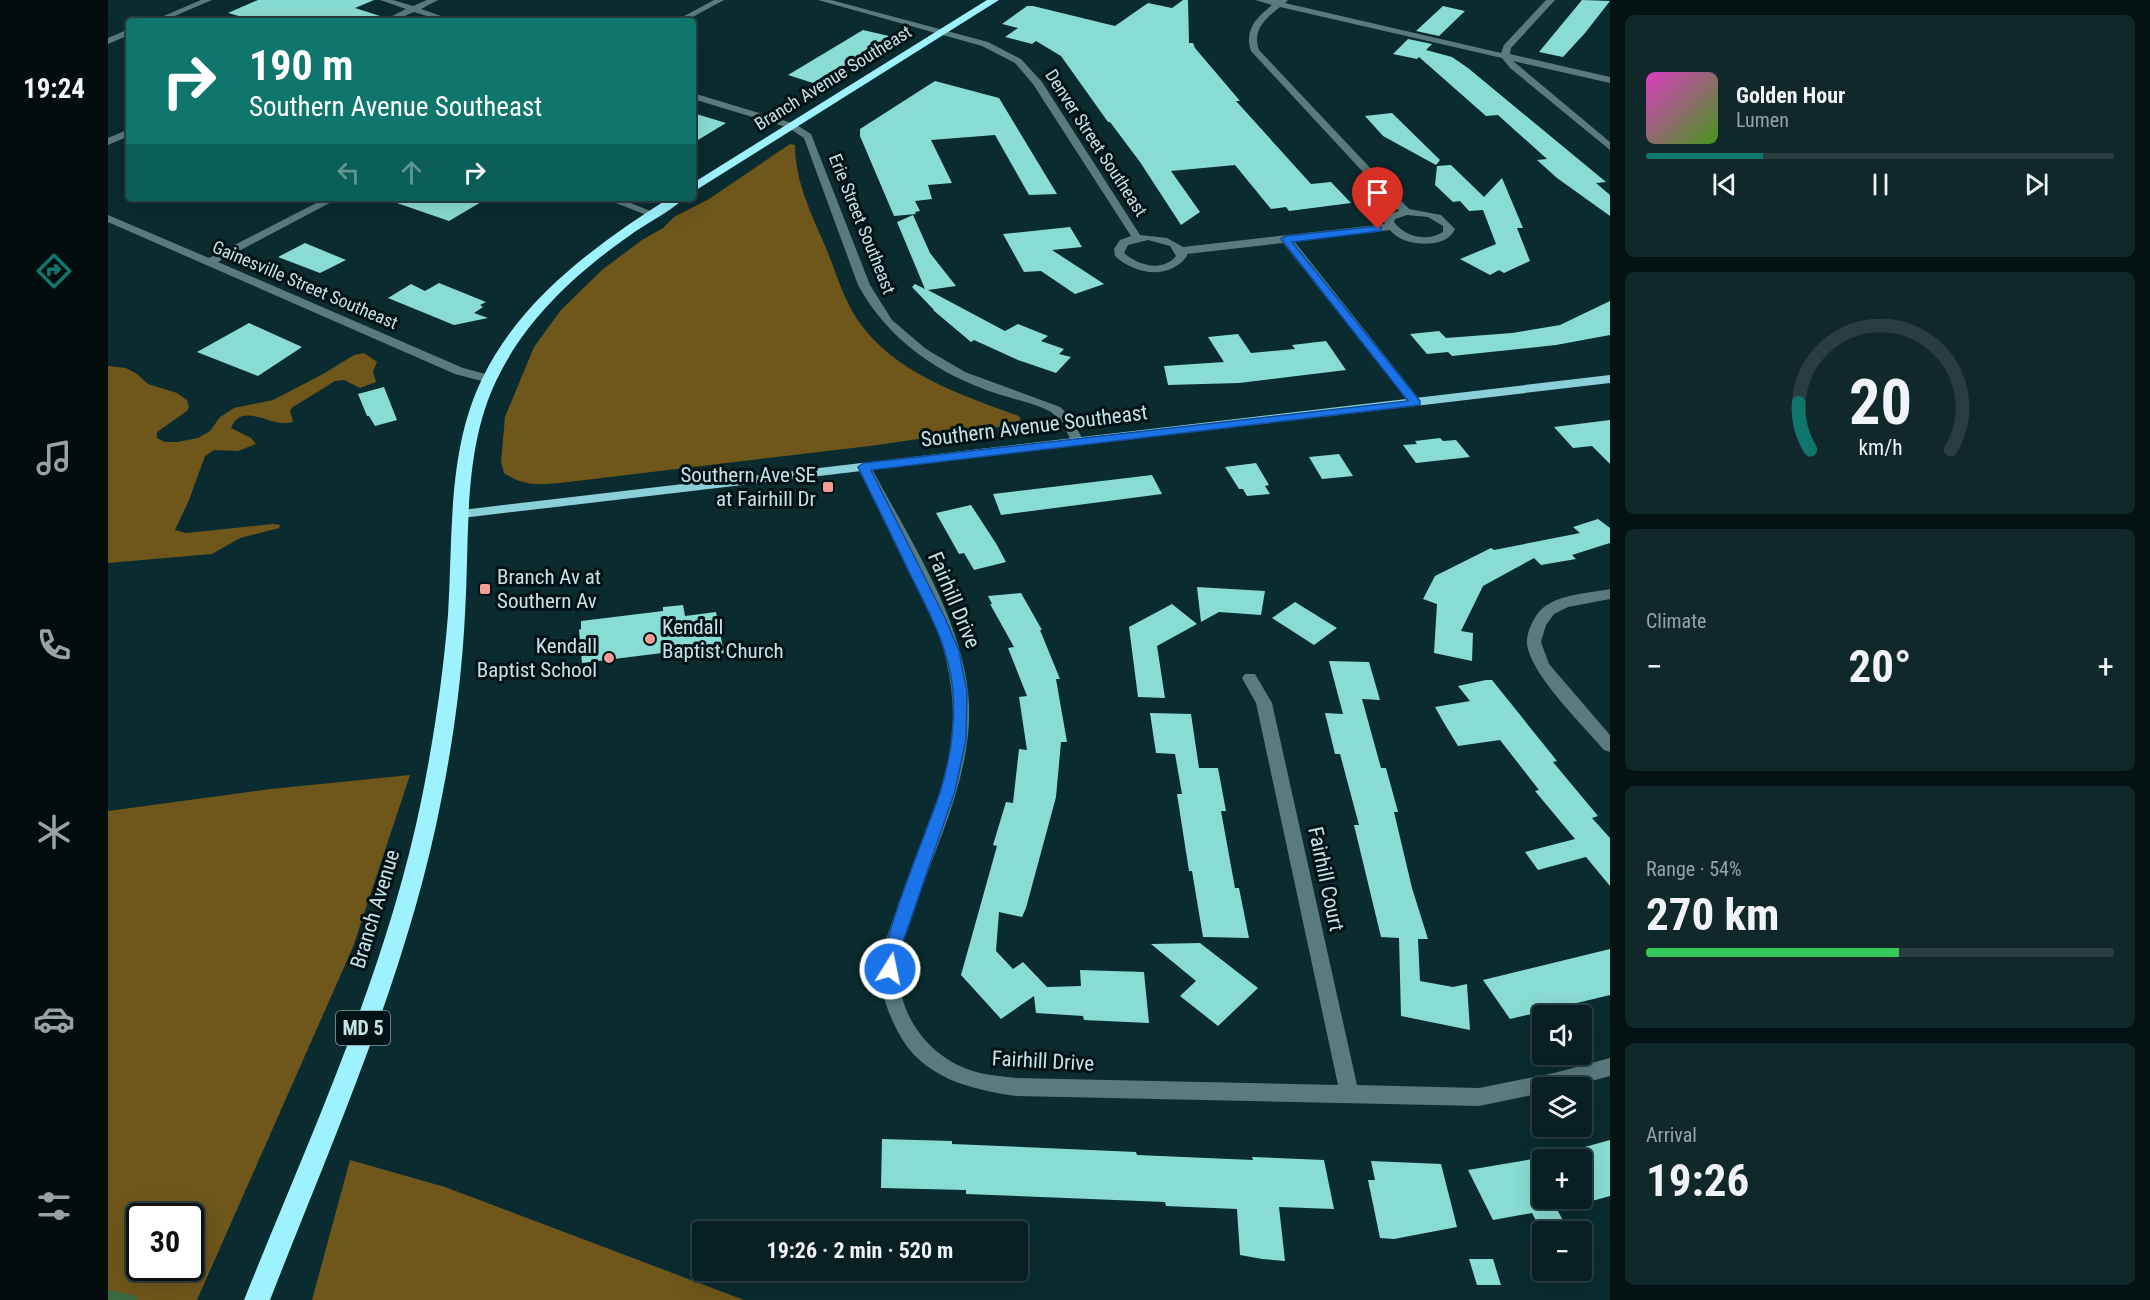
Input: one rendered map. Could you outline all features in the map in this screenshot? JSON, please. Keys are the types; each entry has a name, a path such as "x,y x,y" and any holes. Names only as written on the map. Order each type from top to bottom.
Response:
{"highway":[{"name":"Branch Avenue Southeast","path":"696,186 994,0"},
{"path":"462,514 468,450 478,410 489,379 511,342 532,314 566,278 620,235 673,201"},
{"name":"Branch Avenue","path":"257,1300 341,1088 391,953 411,888 426,828 441,747 457,601 462,514"}],"main road":[{"name":"Southern Avenue Southeast","path":"462,514 1610,379"}],"street":[{"path":"163,18 208,0"},
{"path":"384,0 442,18"},
{"path":"393,18 434,0"},
{"path":"685,18 720,0"},
{"name":"Denver Street Southeast","path":"822,0 998,49 1026,68 1137,238"},
{"path":"1259,0 1281,2 1610,80"},
{"path":"1505,56 1507,47 1551,0"},
{"path":"1281,2 1253,29 1251,40 1255,51 1406,212"},
{"path":"108,29 126,33"},
{"path":"108,41 126,33"},
{"path":"1505,56 1513,66 1610,147"},
{"name":"Erie Street Southeast","path":"696,97 792,126 808,136 864,285 871,301 889,323 921,350 953,370 1002,391 1052,407 1064,416 1078,442"},
{"path":"108,141 126,133"},
{"path":"209,262 328,201"},
{"path":"616,201 653,214"},
{"path":"1406,212 1437,217 1448,224 1450,229 1448,234 1435,240 1414,239 1396,232 1390,227 1391,217 1406,212"},
{"name":"Gainesville Street Southeast","path":"108,219 459,371 489,379"},
{"path":"1181,251 1182,256 1172,266 1152,269 1124,260 1118,249 1122,244 1137,238 1158,238 1168,241 1181,251 1390,227"},
{"path":"1286,239 1416,403"},
{"name":"Fairhill Drive","path":"864,467 940,620 953,651 960,692 959,740 948,791 895,942 890,969 898,1014 921,1051 948,1070 978,1082 1016,1087 1479,1097 1554,1082 1610,1067"},
{"path":"1610,594 1564,603 1549,611 1539,624 1534,642 1542,666 1610,746"},
{"name":"Fairhill Court","path":"1250,678 1264,703 1349,1093"}],"shaded area":[{"path":"790,144 795,145 798,172 805,198 844,294 857,319 872,338 889,354 930,380 974,400 1019,416 1021,420 1004,426 878,445 560,483 531,484 504,473 501,462 505,417 534,347 561,310 602,270 642,240 663,228 674,217 709,199"},
{"path":"364,353 377,362 373,371 376,382 360,388 344,380 335,381 293,407 290,410 293,422 276,422 250,416 243,416 236,420 231,428 251,438 256,444 238,451 214,450 205,456 175,530 186,533 273,524 280,525 279,528 240,538 212,554 108,563 108,366 126,368 148,384 177,393 187,400 189,407 187,411 157,432 157,438 165,442 177,442 198,438 210,431 220,417 234,408 273,400 354,355"},
{"path":"410,775 353,947 197,1300 108,1300 108,811 271,789"},
{"path":"350,1160 445,1187 744,1300 312,1300"}],"building":[{"path":"258,0 374,0 355,8 380,16 380,18 246,18 228,13"},
{"path":"1183,0 1188,0 1189,43 1193,43 1240,101 1236,101 1311,184 1331,182 1351,203 1289,211 1286,207 1271,209 1235,165 1171,171 1200,212 1181,225 1140,162 1061,56 1036,41 1032,44 1005,37 1018,28 1002,24 1027,6 1033,6 1115,26 1148,3 1172,8"},
{"path":"1582,0 1610,1 1563,57 1539,52"},
{"path":"1443,6 1465,11 1439,36 1416,31"},
{"path":"863,30 889,36 838,70 836,69 813,83 788,75"},
{"path":"1408,39 1432,44 1426,50 1452,57 1468,68 1606,182 1596,183 1610,195 1610,216 1557,178 1537,160 1547,159 1498,115 1486,116 1419,57 1417,59 1393,54"},
{"path":"935,81 999,98 1057,194 1029,195 995,135 931,140 952,183 928,185 932,199 915,201 920,211 915,212 916,214 894,216 860,136 860,129"},
{"path":"1392,113 1440,160 1436,165 1383,136 1365,116"},
{"path":"696,114 726,123 696,141"},
{"path":"1451,165 1484,197 1502,178 1523,228 1517,228 1530,261 1504,273 1499,270 1490,275 1460,259 1496,244 1483,210 1469,211 1460,201 1453,202 1435,185 1437,166"},
{"path":"391,201 483,201 449,221"},
{"path":"913,215 930,253 956,286 928,290 1005,331 1018,324 1048,336 1041,341 1064,349 1059,354 1071,357 1056,373 1018,360 974,340 971,342 933,310 912,287 915,284 925,289 897,222"},
{"path":"1070,227 1082,247 1052,250 1104,284 1075,294 1041,271 1024,272 1003,234"},
{"path":"305,243 346,260 320,273 278,257"},
{"path":"439,283 486,302 480,305 483,307 474,313 488,318 454,325 388,298 411,284 425,291"},
{"path":"1610,301 1610,335 1556,345 1452,356 1448,352 1427,354 1410,334 1439,331 1446,338 1512,333 1560,325"},
{"path":"249,323 302,347 258,376 197,352"},
{"path":"1238,334 1251,353 1295,349 1292,345 1326,341 1346,370 1239,383 1168,385 1164,366 1224,362 1208,337"},
{"path":"384,387 397,420 375,426 367,416 358,394"},
{"path":"1610,420 1610,464 1592,446 1573,448 1554,427"},
{"path":"1440,438 1443,441 1456,440 1470,457 1416,463 1403,445 1417,444 1415,441"},
{"path":"1339,454 1353,476 1322,479 1309,457"},
{"path":"1256,463 1269,485 1265,486 1270,494 1247,496 1243,489 1239,489 1225,467"},
{"path":"1152,475 1162,494 1001,515 993,494"},
{"path":"971,505 1006,562 974,570 964,553 959,554 936,513"},
{"path":"1598,519 1610,528 1610,543 1572,555 1576,559 1541,565 1534,558 1483,586 1461,631 1473,633 1472,661 1434,653 1437,604 1423,599 1435,576 1491,548 1494,550 1580,533 1573,527"},
{"path":"1197,587 1265,591 1261,615 1219,612 1201,622"},
{"path":"1021,593 1042,630 1040,630 1060,679 1056,679 1067,742 1061,742 1056,797 1026,908 1022,917 999,912 996,951 1013,969 1023,962 1047,987 1081,986 1080,970 1144,972 1149,1023 1084,1020 1083,1016 1036,1013 1034,996 1001,1019 961,975 997,846 993,845 1006,802 1013,803 1019,749 1027,750 1019,697 1027,696 1008,648 1014,647 990,604 992,604 988,596"},
{"path":"1295,602 1337,628 1314,645 1272,618"},
{"path":"1172,604 1197,624 1157,646 1165,698 1138,697 1129,627"},
{"name":"Kendall Baptist Church","path":"683,605 685,616 716,612 724,653 693,657 693,653 674,655 670,652 582,663 579,630 581,621 663,611 663,607"},
{"path":"1329,661 1369,662 1380,700 1362,699 1381,768 1386,768 1398,812 1394,812 1412,888 1428,939 1418,939 1420,981 1453,987 1467,984 1470,1030 1401,1016 1399,938 1381,937 1354,825 1359,825 1340,754 1335,754 1325,713 1343,714"},
{"path":"1492,680 1557,761 1553,762 1598,816 1592,818 1610,838 1610,886 1586,857 1538,870 1525,852 1575,839 1535,791 1539,790 1500,740 1458,746 1444,723 1435,707 1470,701 1458,686"},
{"path":"1150,713 1191,714 1199,768 1218,768 1226,811 1221,811 1235,888 1239,888 1249,938 1203,937 1192,871 1189,871 1177,794 1182,794 1175,754 1156,753"},
{"path":"1200,943 1258,988 1218,1026 1180,996 1196,981 1151,944"},
{"path":"1610,949 1610,995 1568,1005 1532,1005 1532,1014 1510,1019 1483,980"},
{"path":"882,1139 1136,1152 1137,1155 1253,1160 1252,1157 1324,1160 1334,1209 1279,1207 1285,1261 1262,1259 1240,1255 1237,1209 1166,1206 1165,1202 966,1194 966,1190 881,1188"},
{"path":"1610,1140 1610,1196 1592,1201 1592,1149 1581,1148"},
{"path":"1532,1159 1532,1209 1557,1209 1563,1221 1536,1221 1532,1213 1493,1220 1468,1170"},
{"path":"1371,1161 1441,1164 1457,1227 1394,1239 1380,1238 1368,1180 1375,1180"},
{"path":"1469,1259 1493,1259 1501,1285 1477,1285"}],"waterway":[{"path":"108,1295 132,1300"}],"place":[{"name":"Southern Ave SE at Fairhill Dr","path":"828,487"},
{"name":"Branch Av at Southern Av","path":"485,589"},
{"name":"Kendall Baptist Church","path":"650,639"},
{"name":"Kendall Baptist School","path":"609,658"}],"route":[{"path":"890,969 895,942 948,791 959,740 960,692 953,651 940,620 864,467 1416,403 1286,239 1378,229"}]}
